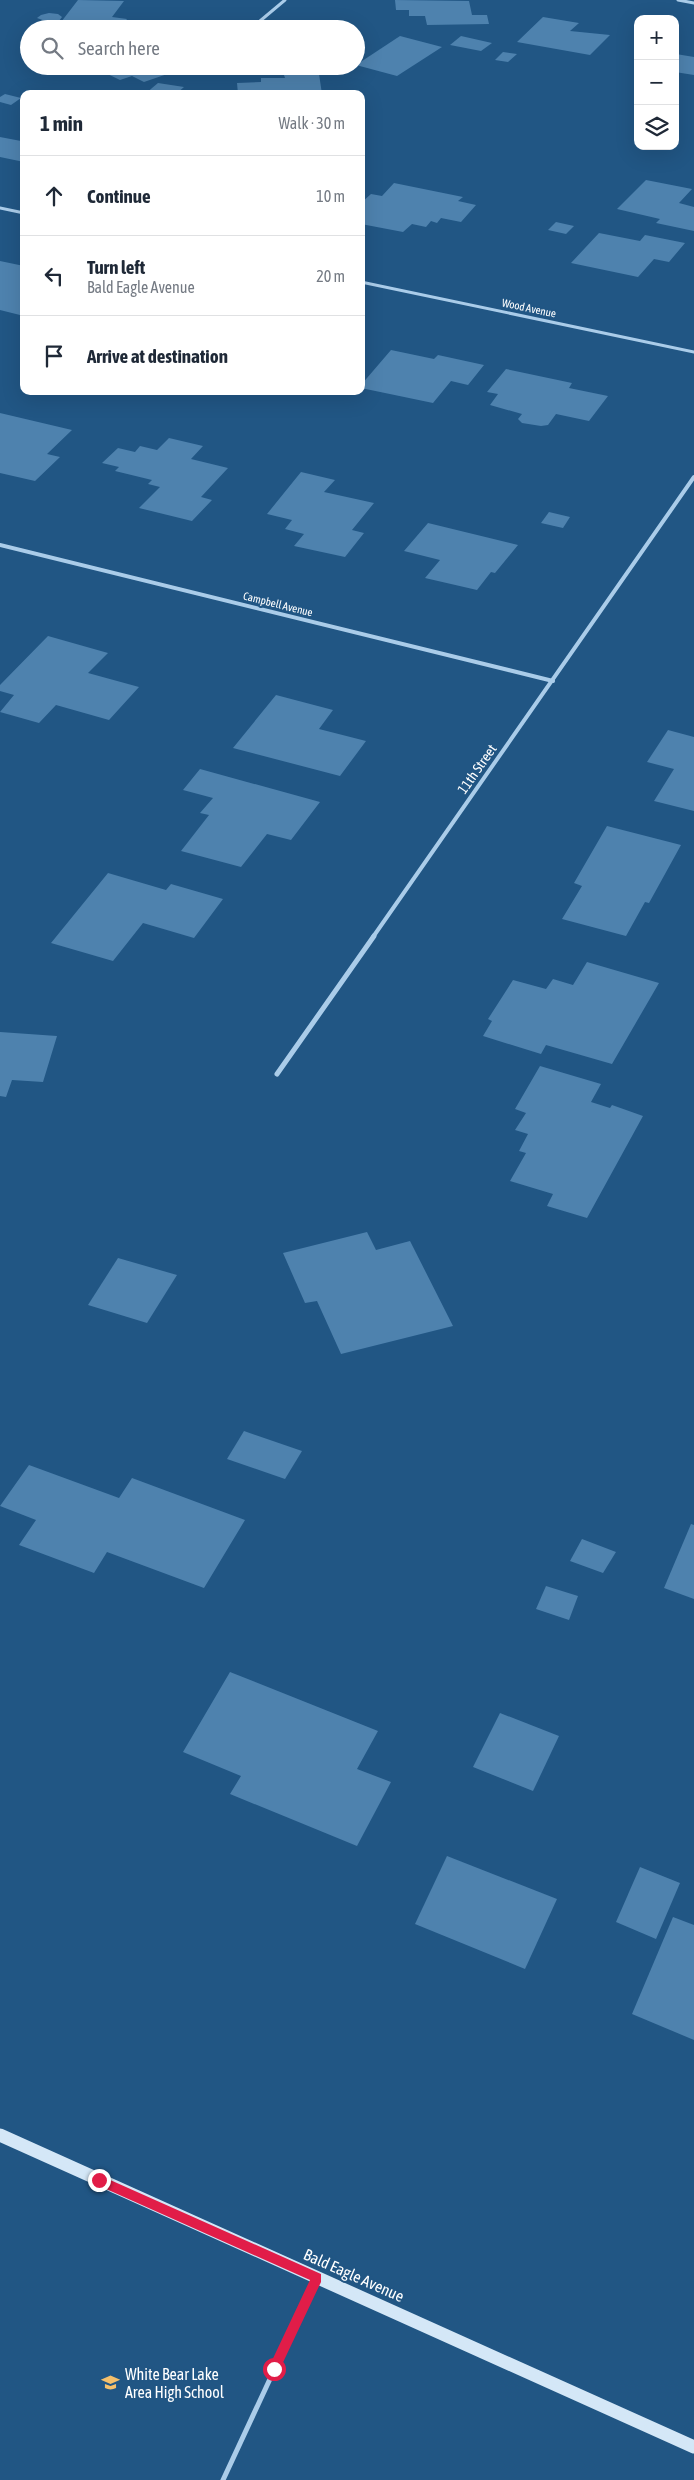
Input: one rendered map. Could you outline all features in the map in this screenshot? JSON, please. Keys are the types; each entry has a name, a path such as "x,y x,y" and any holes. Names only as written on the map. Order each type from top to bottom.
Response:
{"street":[{"path":"261,20 285,0"},
{"path":"678,0 694,3"},
{"path":"0,208 20,212"},
{"name":"Wood Avenue","path":"365,283 694,352"},
{"name":"11th Street","path":"277,1074 694,477"},
{"name":"Campbell Avenue","path":"0,545 553,681"},
{"name":"Bald Eagle Avenue","path":"0,2135 694,2447"}],"lane":[{"path":"223,2480 317,2278"}],"building":[{"path":"78,0 124,1 112,17 127,19 126,20 63,20"},
{"path":"395,0 469,1 472,15 487,15 489,24 427,25 425,16 409,16 409,10 396,10"},
{"path":"49,13 58,14 62,17 60,20 43,20 37,18"},
{"path":"543,17 579,23 570,31 610,35 590,55 517,42"},
{"path":"400,36 442,47 397,76 365,67 365,59"},
{"path":"461,36 492,43 481,51 450,45"},
{"path":"503,52 517,54 508,62 495,60"},
{"path":"679,54 694,57 694,75 679,73"},
{"path":"110,75 164,75 144,82 132,76 120,80"},
{"path":"284,75 319,75 321,90 238,90 237,83 261,82 261,78 285,78"},
{"path":"158,83 184,87 181,90 150,90"},
{"path":"5,94 20,99 11,105 0,102 0,97"},
{"path":"0,137 20,141 20,161 0,157"},
{"path":"646,180 692,189 679,203 694,207 694,231 656,223 660,219 617,209"},
{"path":"394,183 463,197 458,201 476,205 461,222 441,218 437,223 431,221 426,227 412,224 403,232 365,225 365,199 371,194 382,196"},
{"path":"556,222 574,226 566,234 548,230"},
{"path":"599,233 640,241 645,235 685,243 669,262 654,259 638,277 571,263"},
{"path":"0,261 20,265 20,315 0,310"},
{"path":"391,350 434,359 438,355 484,365 468,385 451,381 433,403 365,389 365,380"},
{"path":"506,369 572,383 569,388 608,396 589,421 556,414 548,425 541,426 522,423 518,419 522,414 490,405 498,394 487,392"},
{"path":"0,413 72,430 47,454 60,457 35,481 0,473"},
{"path":"169,438 203,446 191,459 228,468 201,497 212,500 192,521 139,508 160,487 148,484 152,480 115,471 119,467 102,463 118,448 135,452 140,446 157,450"},
{"path":"301,472 335,480 324,492 374,503 352,530 364,533 345,557 294,546 304,534 285,529 292,520 267,514"},
{"path":"549,512 570,517 563,528 541,523"},
{"path":"428,523 518,545 495,573 491,572 477,590 425,578 440,560 404,551"},
{"path":"48,636 108,653 88,673 139,687 109,720 56,705 39,723 0,712 14,695 0,691 0,685"},
{"path":"276,695 333,710 319,729 366,741 340,776 233,748"},
{"path":"668,730 694,737 694,811 654,801 674,769 647,762"},
{"path":"200,769 320,802 291,840 267,834 241,867 181,851 209,815 200,813 213,798 183,790"},
{"path":"607,826 681,845 649,903 645,902 626,936 562,919 582,886 574,883"},
{"path":"108,873 166,890 171,884 223,899 194,938 143,923 113,961 51,943"},
{"path":"587,962 659,983 612,1064 546,1045 541,1054 483,1036 492,1021 488,1019 513,980 546,989 553,979 573,985"},
{"path":"0,1032 57,1036 43,1082 12,1080 6,1097 0,1096"},
{"path":"540,1066 601,1084 591,1102 610,1108 612,1105 643,1116 587,1218 547,1206 553,1194 510,1181 526,1153 519,1151 528,1134 515,1130 526,1113 515,1109"},
{"path":"367,1232 376,1250 410,1241 453,1326 341,1354 317,1301 305,1303 283,1253"},
{"path":"118,1258 177,1275 147,1323 88,1305"},
{"path":"244,1431 302,1451 285,1479 227,1459"},
{"path":"29,1465 119,1498 132,1478 245,1520 204,1588 107,1552 94,1573 19,1545 36,1520 0,1506"},
{"path":"691,1524 694,1525 694,1599 664,1588"},
{"path":"582,1539 616,1552 603,1573 570,1561"},
{"path":"546,1586 578,1596 569,1620 536,1609"},
{"path":"230,1672 378,1731 357,1769 391,1782 357,1846 230,1794 241,1776 183,1752"},
{"path":"500,1713 559,1736 533,1791 473,1767"},
{"path":"447,1856 557,1899 525,1969 415,1924"},
{"path":"640,1867 680,1883 656,1939 616,1922"},
{"path":"673,1917 694,1925 694,2040 632,2014"}],"place":[{"name":"White Bear Lake Area High School","path":"111,2383"}],"route":[{"path":"99,2180 317,2278 274,2369"}]}
